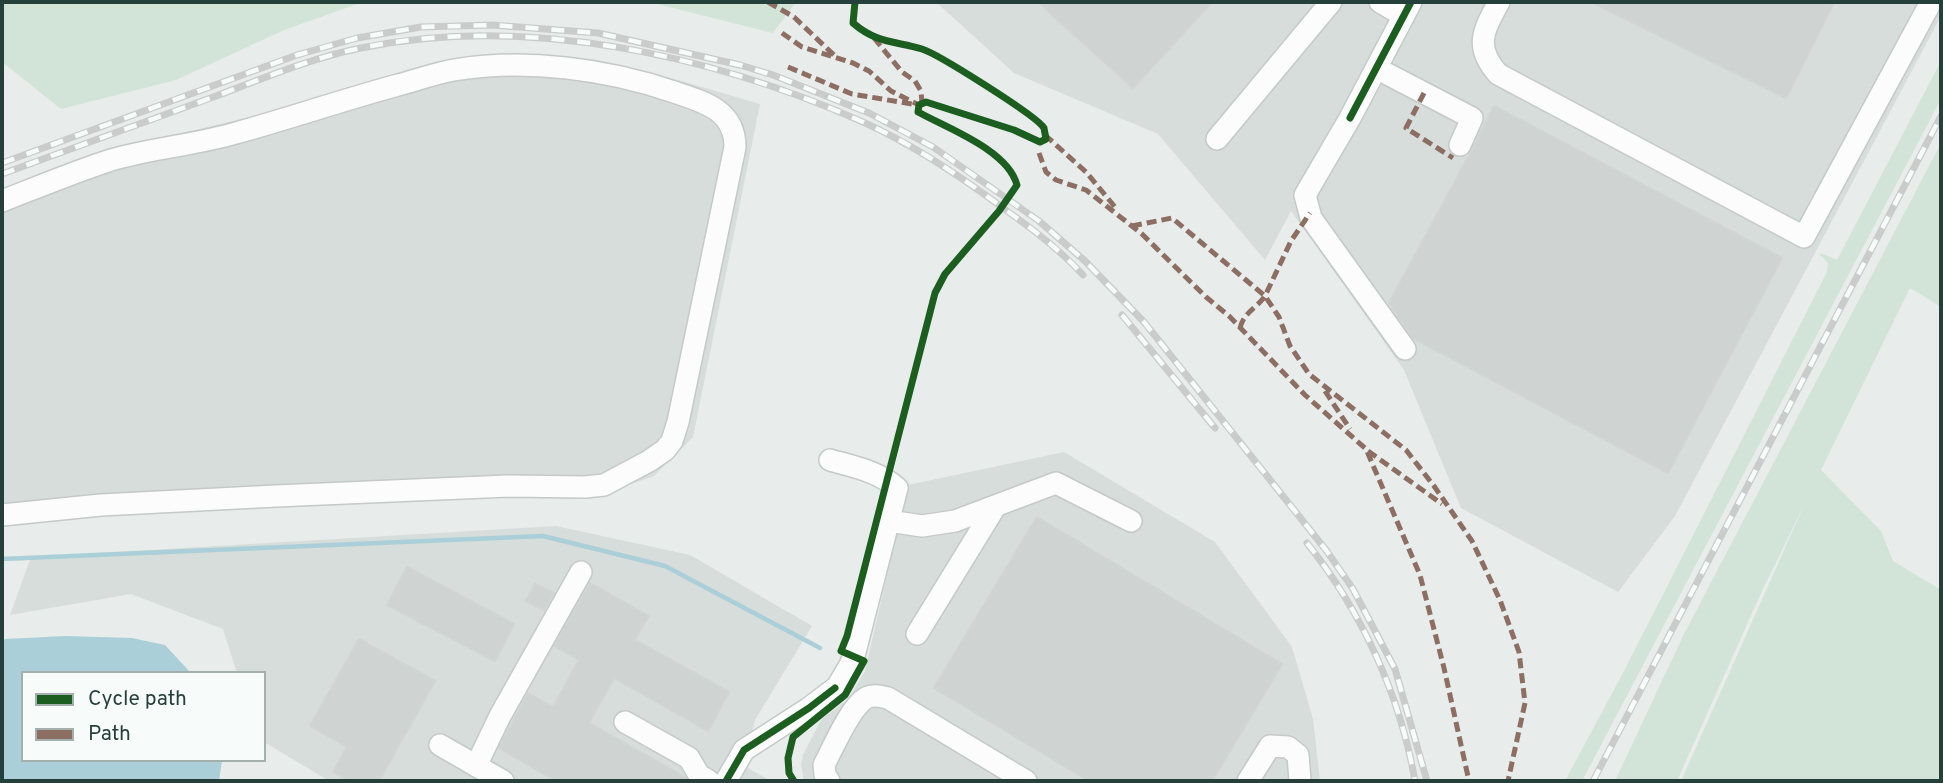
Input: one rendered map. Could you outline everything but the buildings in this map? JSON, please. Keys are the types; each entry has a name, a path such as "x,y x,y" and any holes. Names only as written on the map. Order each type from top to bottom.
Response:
{"street":[{"path":"1217,139 1331,2"},
{"path":"1380,2 1407,9 1350,118 1305,195 1311,218 1405,349"},
{"path":"1499,2 1482,40 1486,61 1498,74 1804,237 1931,2"},
{"path":"2,201 112,160 213,140 341,100 454,70 527,66 579,69 616,76 701,101 718,111 731,124 735,136 672,441 665,450 614,481 585,487 470,487 101,505 2,515"},
{"path":"1376,68 1472,118 1460,145"},
{"path":"726,781 744,750 837,687 854,656 897,488 886,479 866,470 830,460"},
{"path":"890,521 922,526 956,521 1056,483 1131,521"},
{"path":"917,634 995,507"},
{"path":"477,766 500,716 581,572"},
{"path":"829,781 824,765 856,707 866,698 876,695 888,698 1026,781"},
{"path":"625,722 689,758 699,775 709,781"},
{"path":"440,745 503,781"},
{"path":"1248,781 1270,746 1288,747 1298,755 1300,781"}],"shaded area":[{"path":"936,2 1941,2 1941,16 1675,516 1618,592 1461,508 1404,370 1291,211 1265,260 1158,134 1014,73"},
{"path":"549,56 591,60 654,73 760,104 693,437 654,476 607,492 526,486 2,522 2,192 105,152 274,111 420,67 450,60"},
{"path":"1064,452 1215,542 1292,647 1313,719 1320,781 804,781 801,765 803,755 821,720 849,698 865,671 908,485"},
{"path":"556,526 690,555 812,626 755,720 744,766 771,781 329,781 266,743 266,671 236,671 223,629 131,594 10,615 31,557"}],"green space":[{"path":"2,2 363,2 284,30 176,80 61,109 2,62"},
{"path":"649,2 796,2 773,33"},
{"path":"1941,61 1941,99 1582,781 1565,781 1623,673 1827,272 1828,263 1821,253 1837,260"},
{"path":"1941,143 1941,307 1910,288 1821,470 1881,531 1893,561 1941,590 1941,781 1681,781 1805,503 1762,591 1677,781 1615,781 1683,636"}],"water":[{"path":"66,636 132,638 165,645 189,671 21,671 21,762 222,762 219,781 2,781 2,642 5,639"}],"waterway":[{"path":"2,559 543,536 665,566 820,648"}],"railway":[{"path":"2,163 297,55 357,38 421,27 492,25 598,33 740,65 773,75 869,113 933,147 1039,221 1085,261 1144,322 1326,550 1353,589 1395,669 1427,781"},
{"path":"2,174 288,69 342,52 423,39 487,36 552,39 617,47 681,60 744,77 863,122 919,151 973,186 1047,241 1083,275"},
{"path":"1593,781 1941,116"},
{"path":"1122,315 1215,428"},
{"path":"1307,543 1345,597 1376,656 1400,717 1415,781"}],"marked path":[{"path":"768,2 794,17 836,57"},
{"path":"782,33 802,47 853,63 869,71 891,91 919,105"},
{"path":"874,38 902,72 915,81 921,91 922,103"},
{"path":"788,67 852,94 912,104"},
{"path":"1424,93 1406,128 1453,158"},
{"path":"1045,135 1086,172 1115,207"},
{"path":"1039,153 1046,172 1056,180 1086,190 1142,234 1229,316 1305,395 1366,449 1420,575 1469,781"},
{"path":"1240,328 1247,314 1265,296 1291,241 1310,213"},
{"path":"1132,226 1172,218 1265,296 1279,317 1290,346 1309,374 1406,450 1472,541 1500,600 1519,652 1525,703 1508,781"},
{"path":"1325,391 1350,429"},
{"path":"1368,451 1442,504"}],"cycle path":[{"path":"794,781 789,773 788,758 793,737 845,695 864,661 841,651 935,293 945,274 999,211 1017,185 1002,161 975,141 918,112 919,105 926,102 1014,130 1040,142 1046,139 1044,128 1037,121 947,62 922,49 886,40 861,30 853,23 855,2"},
{"path":"1350,118 1411,2"},
{"path":"726,781 744,750 835,688"}]}
